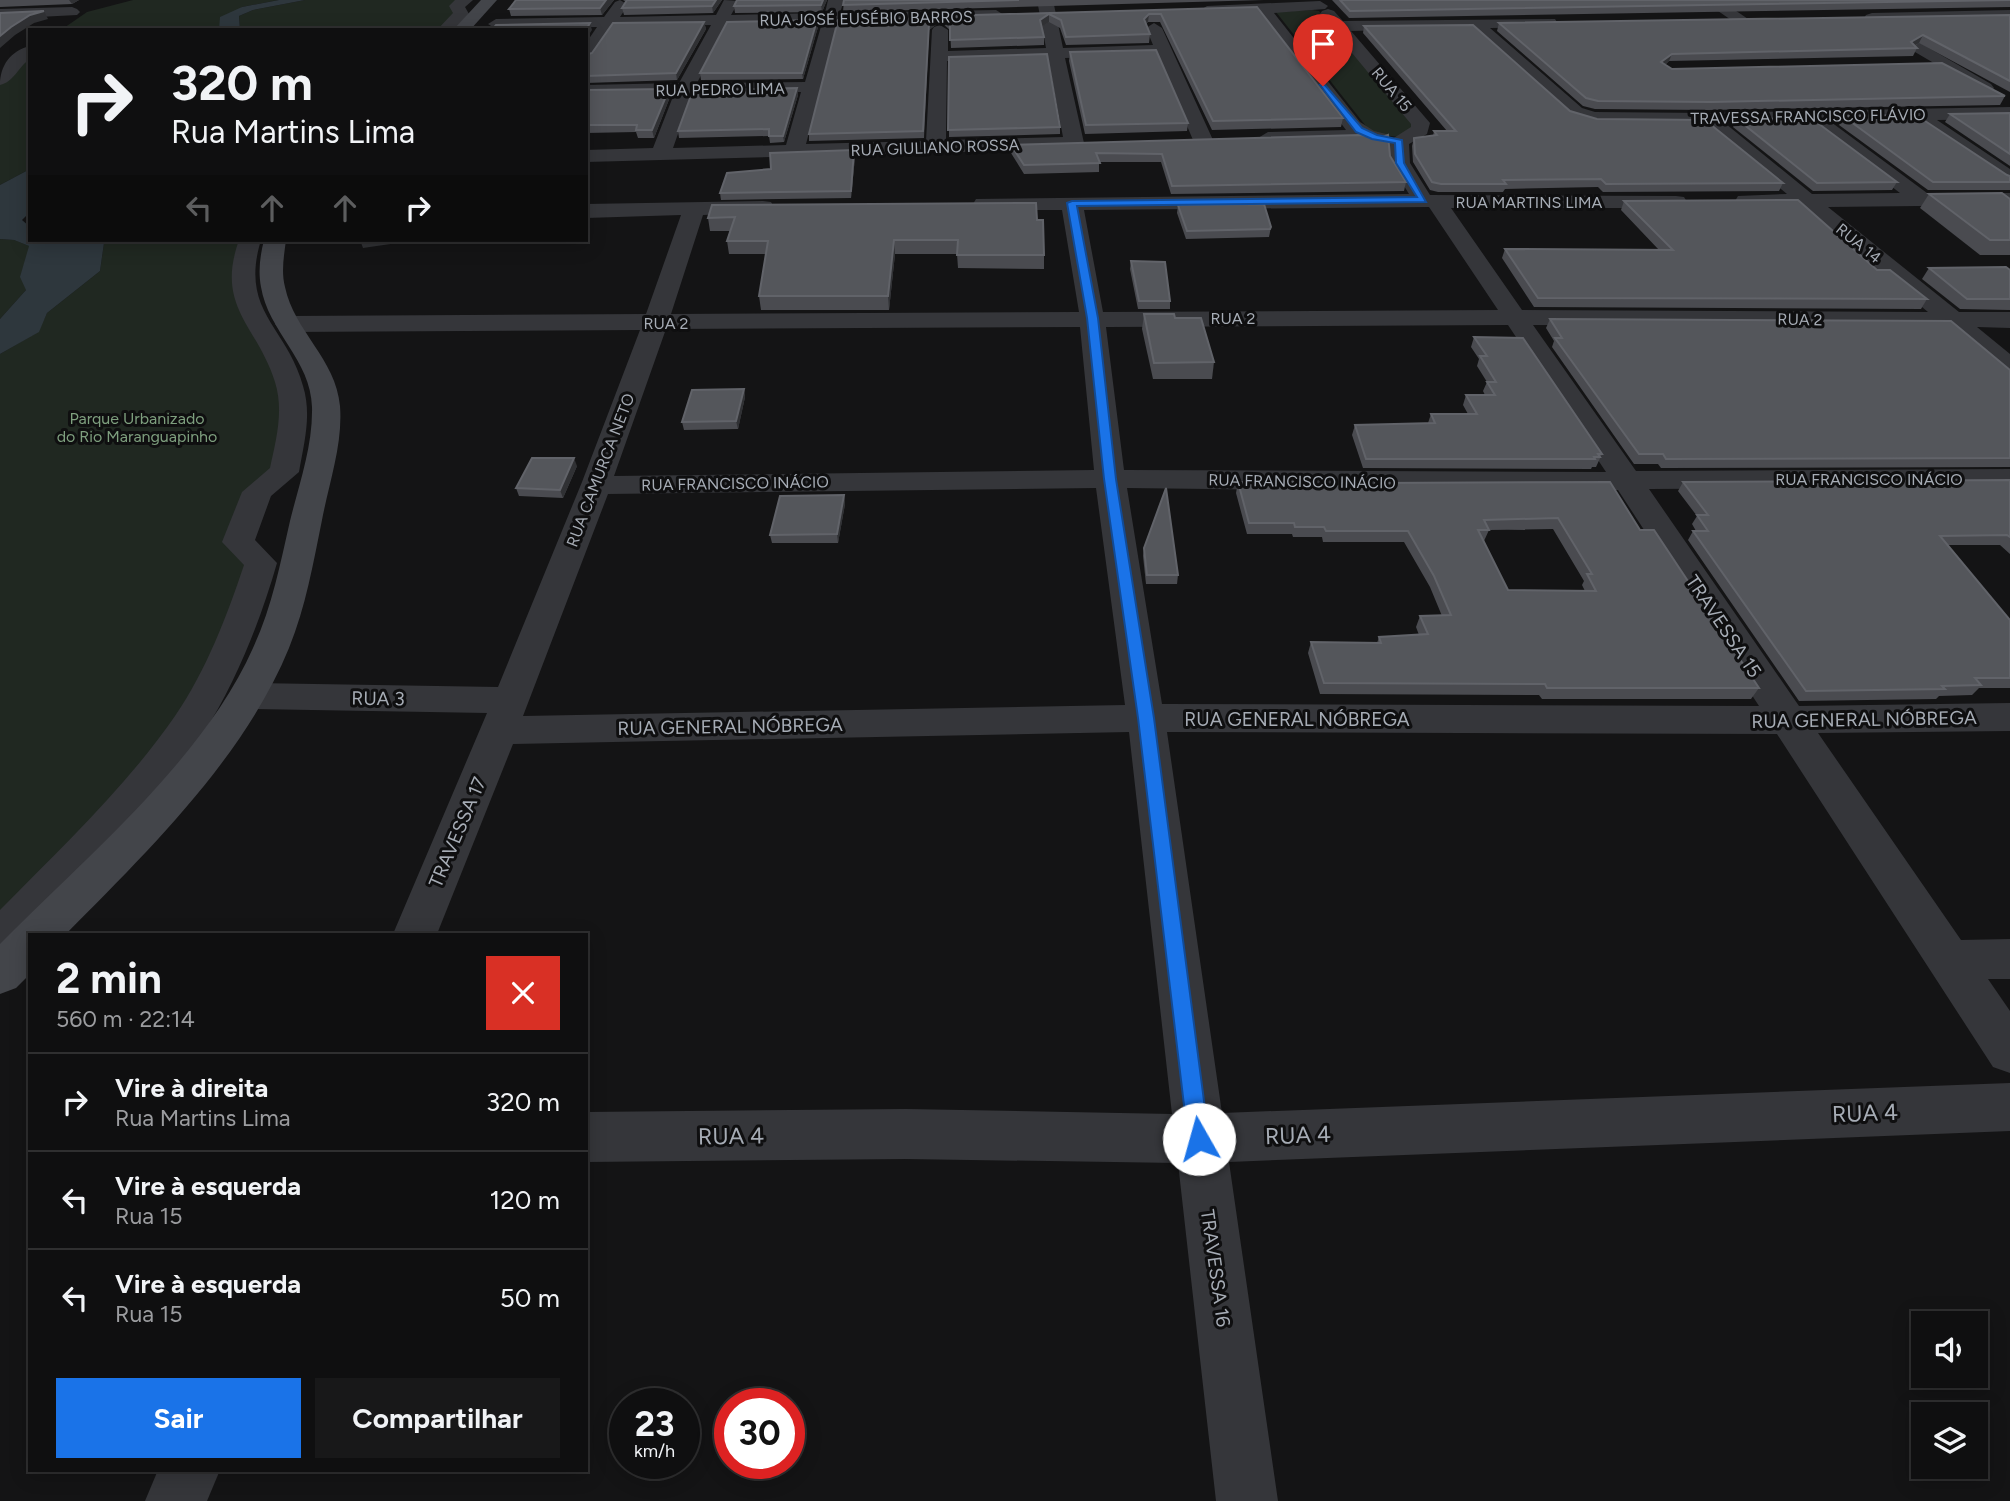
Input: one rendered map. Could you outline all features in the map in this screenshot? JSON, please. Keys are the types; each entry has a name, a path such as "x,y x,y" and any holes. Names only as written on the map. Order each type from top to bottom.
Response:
{"main road":[{"path":"463,28 489,0"},
{"path":"39,933 139,831 247,696 288,603 326,419 324,385 316,365 288,324 270,283 270,257 274,242"},
{"path":"0,974 28,945"}],"street":[{"path":"447,28 461,14 457,6 465,0"},
{"path":"588,52 623,0"},
{"path":"660,155 685,89 731,0"},
{"path":"794,152 836,0"},
{"path":"1710,0 1750,21 1716,21"},
{"path":"1941,0 2010,32"},
{"path":"1194,7 1262,8 1317,3"},
{"name":"RUA 15","path":"1317,3 1340,26 1421,123 1420,130 1399,142 1367,135"},
{"path":"493,27 509,8"},
{"path":"936,147 942,8"},
{"name":"RUA JOSÉ EUSÉBIO BARROS","path":"493,27 610,22 831,20 942,8 1011,15"},
{"path":"1262,8 1353,126 1367,135"},
{"path":"0,14 80,10"},
{"path":"48,28 80,10"},
{"path":"63,28 80,10"},
{"path":"1046,11 1057,52 1074,143"},
{"path":"1155,12 1163,50 1210,140 1177,141"},
{"path":"2010,15 1858,19 2010,102"},
{"path":"1340,26 1567,22"},
{"name":"TRAVESSA FRANCISCO FLÁVIO","path":"1476,24 1575,112 1584,116 1606,119 1709,111 1730,119 2010,113"},
{"path":"0,60 23,44"},
{"path":"0,80 8,73 23,44"},
{"path":"939,56 1163,50"},
{"path":"1914,64 1941,63"},
{"name":"RUA PEDRO LIMA","path":"588,90 812,87"},
{"name":"RUA 14","path":"1709,111 1808,201 2010,367"},
{"path":"1915,114 2010,177"},
{"path":"1812,117 1921,199"},
{"path":"1244,139 1367,135"},
{"name":"RUA GIULIANO ROSSA","path":"588,156 1100,142"},
{"name":"RUA 15","path":"1399,142 1400,163 1429,201"},
{"path":"1725,201 2010,199"},
{"name":"TRAVESSA 15","path":"1429,201 1515,317 1627,480 2010,1051"},
{"name":"RUA MARTINS LIMA","path":"960,204 1698,202"},
{"name":"TRAVESSA 16","path":"1072,203 1092,318 1110,479 1146,718 1247,1501"},
{"path":"588,211 779,206"},
{"name":"RUA CAMURCA NETO","path":"505,715 657,324 695,207"},
{"path":"0,939 118,815 189,725 222,665 250,598 261,564 238,542 257,492 284,472 293,401 283,368 252,318 245,300 241,269 249,242"},
{"name":"RUA 2","path":"288,324 657,324 1092,318 1515,317 2010,320"},
{"name":"RUA FRANCISCO INÁCIO","path":"595,485 1110,479 1376,482 2010,478"},
{"name":"RUA 3","path":"247,696 505,715"},
{"name":"RUA GENERAL NÓBREGA","path":"505,715 1787,720 2010,717"},
{"name":"TRAVESSA 17","path":"415,933 505,715"},
{"path":"1948,960 2010,958"},
{"name":"RUA 4","path":"588,1138 906,1134 1199,1139 2010,1107"},
{"path":"176,1501 189,1472"}],"green space":[{"path":"133,0 279,0 242,7 218,28 64,28 87,12"},
{"path":"305,0 465,0 446,28 240,28 239,16 253,10"},
{"path":"1319,11 1415,127 1399,137 1369,130 1276,12"},
{"path":"28,53 28,170 0,185 0,80"},
{"path":"0,239 14,240 29,246 26,290 0,319"},
{"name":"Parque Urbanizado do Rio Maranguapinho","path":"249,242 241,269 272,347 291,433 238,542 261,563 222,665 0,939 0,354 38,332 47,313 100,271 104,243"}],"shaded area":[{"path":"279,0 305,0 253,10 239,16 240,28 219,28 220,17 242,7"},
{"path":"28,170 28,214 22,220 28,225 28,242 104,243 100,271 47,313 39,332 0,354 0,319 26,290 20,277 29,246 14,240 0,239 0,185"}],"building":[{"path":"516,0 606,0 600,8 509,9"},
{"path":"627,0 716,0 712,6 622,8"},
{"path":"737,0 823,0 821,5 734,6"},
{"path":"844,0 1019,0 843,5"},
{"path":"1340,0 2010,0 1350,11"},
{"path":"1257,7 1343,118 1213,121 1161,14 1149,14 1144,19 1150,34 1066,37 1061,20 1049,14 1040,20 1044,37 950,40 950,22 942,16"},
{"path":"44,11 30,15 0,36 0,13"},
{"path":"2010,15 2010,81 1923,35 1911,42 1917,48 1672,54 1661,62 1672,69 1942,63 2005,96 1711,102 1598,101 1586,98 1499,23"},
{"path":"937,18 929,24 923,131 809,134 838,20"},
{"path":"817,20 802,73 700,73 727,22"},
{"path":"704,22 676,73 588,76 588,54 592,53 613,23"},
{"path":"590,23 587,28 494,28 496,25"},
{"path":"1473,25 1570,111 1597,119 1705,120 1783,183 1606,184 1601,179 1503,180 1506,184 1432,182 1415,154 1414,138 1437,135 1434,131 1456,131 1364,26"},
{"path":"1156,50 1188,123 1086,125 1070,52"},
{"path":"1047,54 1060,127 948,130 949,57"},
{"path":"797,88 783,136 769,136 769,129 678,131 693,90"},
{"path":"669,89 652,130 636,130 637,125 588,125 588,90"},
{"path":"2010,113 2010,154 1950,114"},
{"path":"1916,115 2010,176 2010,182 1933,182 1843,116"},
{"path":"1811,118 1897,182 1817,183 1737,119"},
{"path":"1360,135 1380,138 1388,135 1390,156 1406,182 1172,186 1162,154 1096,153 1100,163 1024,165 1011,145"},
{"path":"854,150 851,191 720,193 727,173 771,169 770,153"},
{"path":"2002,193 2010,199 2010,240 1990,240 1929,194"},
{"path":"1798,200 1877,270 1890,270 1927,299 1538,298 1505,249 1673,250 1624,201"},
{"path":"1036,203 1037,220 1043,220 1044,255 957,255 958,240 894,240 888,296 759,296 768,241 727,241 735,217 708,218 712,205"},
{"path":"1264,204 1270,229 1187,231 1178,205"},
{"path":"1131,261 1165,262 1170,301 1139,301"},
{"path":"2006,267 2010,270 2010,299 1967,299 1929,268"},
{"path":"1144,314 1174,314 1175,318 1201,318 1214,362 1154,363"},
{"path":"1550,319 1951,321 2010,370 2010,458 1666,459 1663,454 1639,454 1555,338 1562,338"},
{"path":"1474,337 1523,338 1602,454 1598,454 1600,457 1366,459 1355,425 1435,423 1431,414 1477,414 1466,395 1495,395 1487,382 1496,382 1480,356 1487,356"},
{"path":"744,389 736,421 682,422 692,390"},
{"path":"532,458 574,458 560,490 516,488"},
{"path":"2010,480 2010,537 1940,536 2010,620 2010,678 1975,678 1981,685 1942,686 1945,689 1806,691 1693,531 1708,531 1697,515 1708,515 1683,482"},
{"path":"1238,482 1302,482 1303,486 1376,486 1375,483 1610,482 1640,530 1654,530 1759,688 1547,688 1545,684 1324,683 1311,642 1381,643 1379,637 1428,634 1420,616 1451,615 1434,576 1408,531 1326,531 1324,527 1295,527 1294,523 1249,523","holes":["1558,518 1592,574 1587,574 1596,591 1508,590 1478,530 1489,530 1484,520"]},
{"path":"1166,488 1178,575 1147,575 1144,548"},
{"path":"844,495 837,534 770,535 780,496"}],"route":[{"path":"1199,1139 1146,718 1110,479 1092,318 1072,203 1423,200 1400,163 1399,142 1367,135 1353,126 1323,86"}]}
